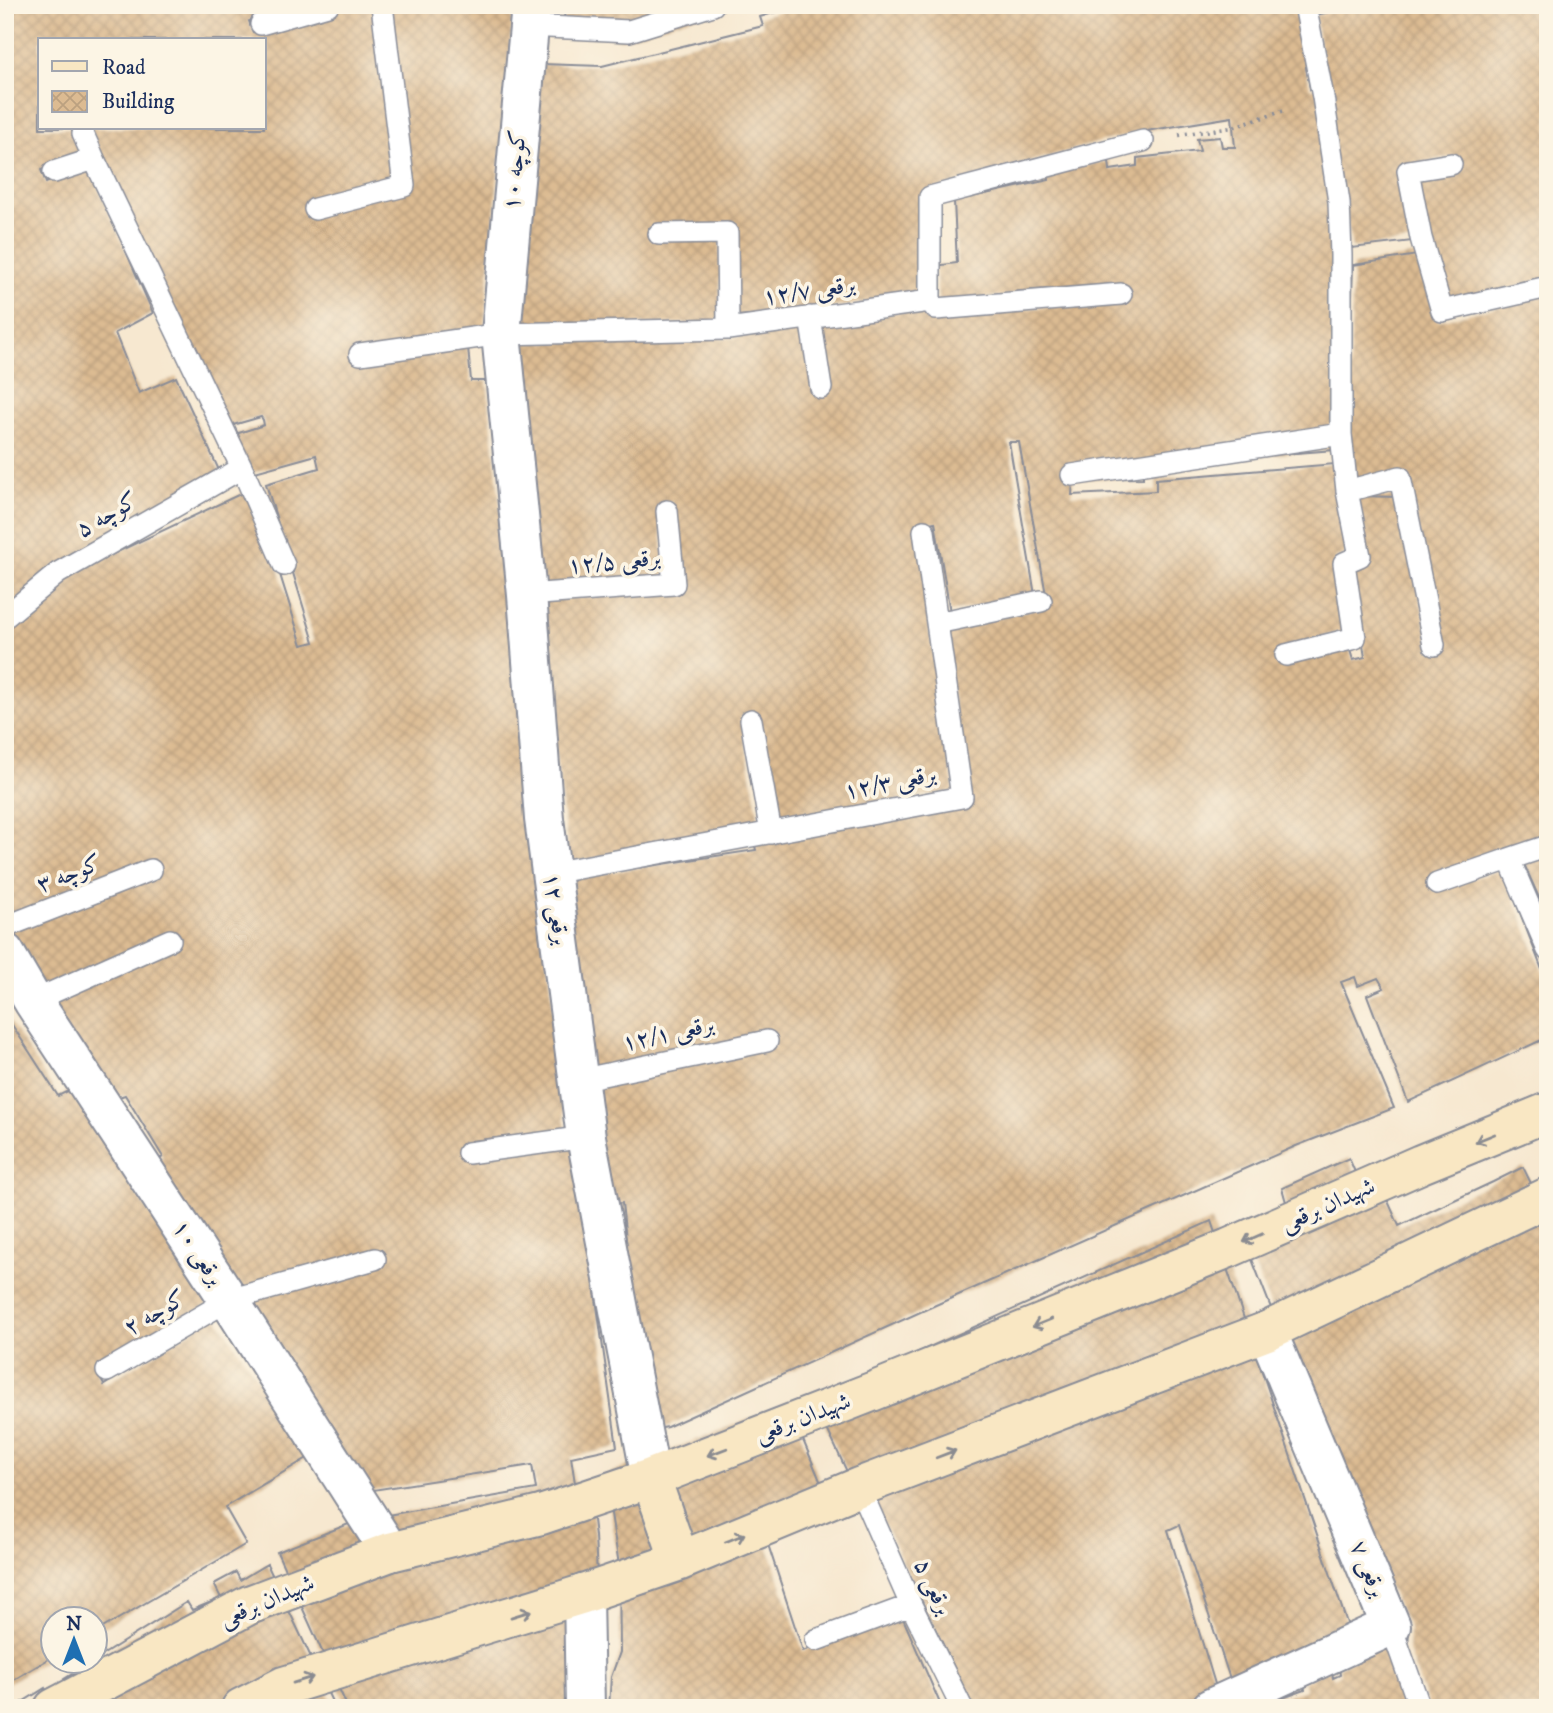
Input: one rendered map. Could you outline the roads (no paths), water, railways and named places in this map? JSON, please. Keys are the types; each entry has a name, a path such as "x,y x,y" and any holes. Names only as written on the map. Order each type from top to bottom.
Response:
{"main road":[{"name":"شهیدان برقعی","path":"54,1708 249,1605 390,1552 541,1514 651,1478 1229,1248 1548,1112"},
{"path":"241,1708 284,1686 583,1594 680,1561 859,1487 1267,1331 1548,1197"},
{"path":"651,1478 680,1561"}],"street":[{"name":"کوچه ۱۰","path":"501,334 529,16"},
{"name":"برقعی ۱۲","path":"501,334 551,873 586,1137 651,1478"},
{"name":"برقعی ۱۰","path":"6,951 33,1001 390,1552"},
{"name":"برقعی ۷","path":"1211,1708 1391,1626 1267,1331"},
{"path":"583,1594 585,1708"}],"lane":[{"path":"261,24 328,5"},
{"path":"315,209 404,186 382,5"},
{"path":"529,16 629,31 713,5"},
{"path":"1286,655 1355,638 1344,563 1360,556 1347,491 1341,435 1339,202 1311,6"},
{"path":"83,134 243,468 284,565"},
{"path":"930,301 930,197 1143,141"},
{"path":"54,172 94,159"},
{"path":"1451,164 1408,171 1421,238 1442,312 1548,287"},
{"path":"659,234 727,233 728,329"},
{"name":"برقعی ۱۲/۷","path":"360,354 501,334 728,329 930,301 936,309 1121,294"},
{"path":"810,317 821,388"},
{"path":"1072,475 1341,435"},
{"name":"کوچه ۵","path":"5,617 58,573 243,468"},
{"path":"1347,491 1400,477 1434,645"},
{"name":"برقعی ۱۲/۵","path":"527,595 674,584 667,511"},
{"path":"924,531 937,622 1041,601"},
{"name":"برقعی ۱۲/۳","path":"551,873 962,797 937,622"},
{"path":"751,720 771,833"},
{"path":"1437,884 1548,846"},
{"path":"1509,859 1548,950"},
{"name":"کوچه ۳","path":"6,951 151,870"},
{"path":"33,1001 170,940"},
{"name":"برقعی ۱۲/۱","path":"579,1080 767,1041"},
{"path":"468,1153 586,1137"},
{"name":"کوچه ۲","path":"107,1371 229,1300 375,1259"},
{"name":"برقعی ۵","path":"859,1487 911,1605 962,1708"},
{"path":"816,1640 911,1605"},
{"path":"1391,1626 1420,1708"}]}
